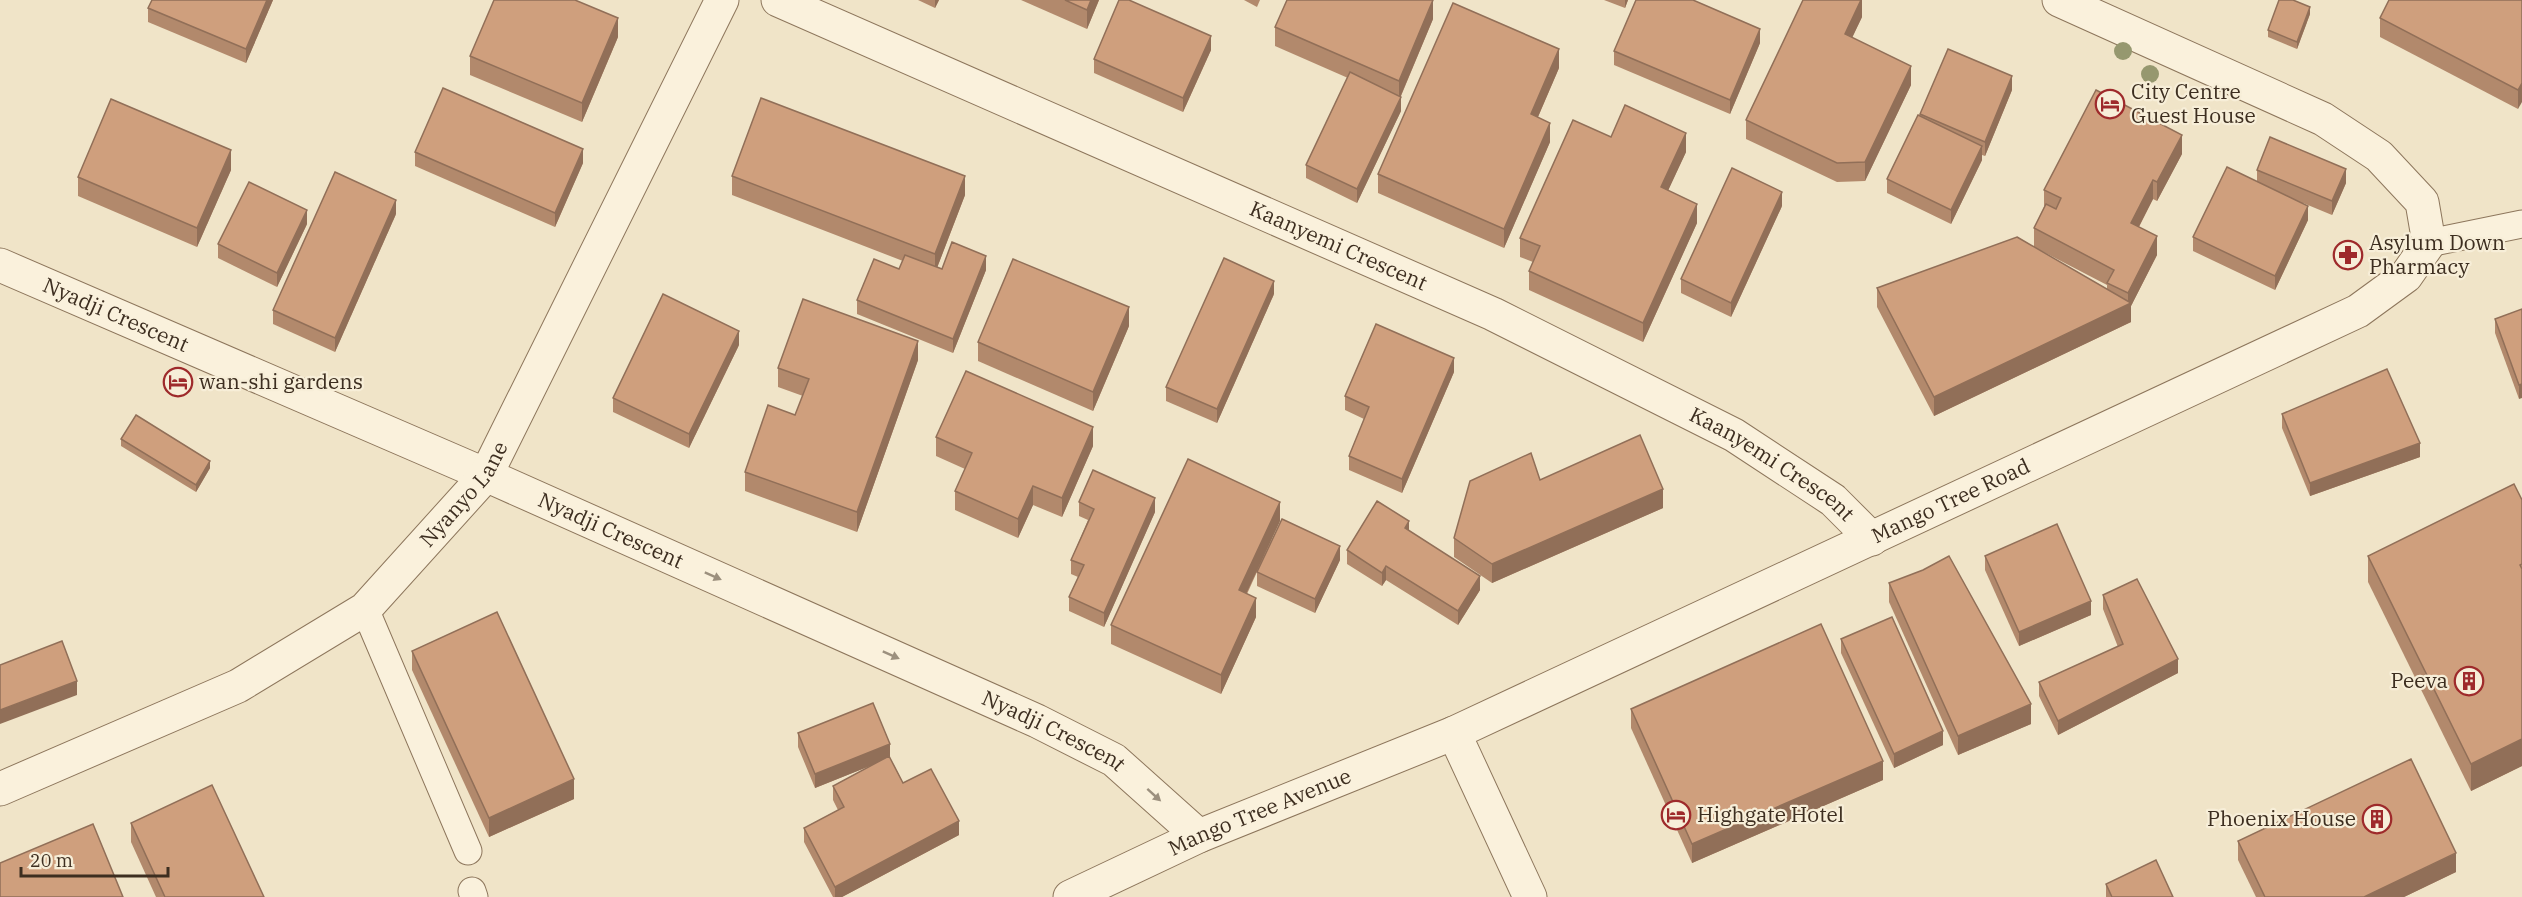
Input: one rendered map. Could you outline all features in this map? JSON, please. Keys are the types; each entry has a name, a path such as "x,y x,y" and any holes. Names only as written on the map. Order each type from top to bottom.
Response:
{"street":[{"name":"Nyanyo Lane","path":"0,789 238,686 365,609 486,475 722,0"},
{"name":"Kaanyemi Crescent","path":"778,0 1492,314 1734,435 1833,500 1872,539"},
{"path":"2059,0 2323,118 2379,156 2422,202 2428,243"},
{"name":"Mango Tree Road","path":"1454,733 2358,311 2406,276 2428,243"},
{"name":"Nyadji Crescent","path":"0,265 486,475 1037,720 1114,760 1199,836"},
{"path":"1454,733 1530,897"},
{"name":"Mango Tree Avenue","path":"1070,897 1199,836 1454,733"}],"lane":[{"path":"2428,243 2522,224"},
{"path":"365,609 468,851"}],"building":[{"path":"152,0 267,0 246,49 148,8"},
{"path":"494,0 575,0 618,18 582,103 470,56"},
{"path":"1065,0 1091,0 1087,10"},
{"path":"1119,0 1129,0 1211,36 1183,98 1094,59"},
{"path":"1287,0 1433,0 1399,81 1275,27"},
{"path":"1636,0 1693,0 1760,29 1730,100 1614,51"},
{"path":"1803,0 1861,0 1845,34 1911,66 1865,162 1837,163 1746,120"},
{"path":"2279,0 2293,0 2310,7 2297,42 2268,30"},
{"path":"2389,0 2522,0 2522,83 2518,90 2380,18"},
{"path":"1453,3 1559,49 1531,114 1550,123 1504,229 1378,174"},
{"path":"1948,49 2012,76 1985,142 1920,114"},
{"path":"1350,72 1401,97 1357,189 1306,165"},
{"path":"443,88 583,149 555,213 415,152"},
{"path":"2096,90 2182,135 2157,182 2153,180 2131,223 2157,236 2128,293 2107,283 2114,270 2034,228 2046,204 2056,209 2061,198 2044,190"},
{"path":"761,98 965,176 935,254 732,176"},
{"path":"111,99 231,150 197,228 78,177"},
{"path":"1625,105 1686,133 1661,187 1697,204 1643,323 1529,271 1540,246 1520,238 1573,120 1611,137"},
{"path":"1918,115 1982,146 1951,210 1887,179"},
{"path":"2270,137 2346,169 2332,201 2257,170"},
{"path":"2227,167 2308,206 2275,276 2193,237"},
{"path":"1732,168 1782,192 1731,303 1681,279"},
{"path":"335,172 396,200 335,338 273,310"},
{"path":"249,182 307,210 277,273 218,244"},
{"path":"2017,237 2131,303 1934,397 1877,288"},
{"path":"952,242 986,256 953,339 857,300 874,259 899,269 905,255 942,269"},
{"path":"1224,258 1274,281 1217,409 1166,387"},
{"path":"1013,259 1129,307 1093,392 978,342"},
{"path":"663,294 739,331 689,434 613,398"},
{"path":"803,299 918,341 857,512 745,472 768,405 795,415 809,379 778,368"},
{"path":"2522,309 2522,384 2519,385 2495,319"},
{"path":"1376,324 1454,358 1402,479 1349,456 1369,407 1345,396"},
{"path":"2387,369 2420,443 2310,483 2282,414"},
{"path":"966,371 1093,427 1062,498 1033,486 1018,519 955,491 972,453 936,437"},
{"path":"136,415 210,461 196,485 121,439"},
{"path":"1640,435 1663,489 1492,564 1454,538 1470,481 1531,453 1540,480"},
{"path":"1188,459 1280,502 1239,590 1256,598 1221,675 1111,625"},
{"path":"1093,470 1155,498 1104,613 1069,597 1084,565 1071,560 1094,509 1079,502"},
{"name":"Peeva","path":"2514,484 2522,500 2522,564 2520,565 2522,569 2522,739 2471,764 2368,556"},
{"path":"1377,501 1409,521 1405,528 1480,576 1458,611 1386,566 1382,573 1347,550"},
{"path":"1282,519 1340,546 1315,599 1257,572"},
{"path":"2057,524 2091,601 2019,632 1985,556"},
{"path":"1949,556 2031,704 1958,736 1889,583 1923,570"},
{"path":"2137,579 2178,659 2058,721 2039,682 2123,644 2103,595"},
{"path":"497,612 574,779 489,818 412,651"},
{"path":"1892,617 1943,731 1894,754 1841,639"},
{"path":"1821,624 1883,761 1692,844 1631,709"},
{"path":"62,641 77,681 0,710 0,665"},
{"path":"873,703 890,744 815,774 798,733"},
{"path":"889,756 903,783 931,769 959,821 835,887 804,828 844,807 833,786"},
{"name":"Phoenix House","path":"2411,759 2456,853 2364,897 2265,897 2238,841"},
{"path":"212,785 264,897 165,897 131,823"},
{"path":"93,824 123,897 0,897 0,863"},
{"path":"2156,860 2173,897 2112,897 2106,884"}],"place":[{"name":"City Centre Guest House","path":"2110,104"},
{"name":"Asylum Down Pharmacy","path":"2348,255"},
{"name":"wan-shi gardens","path":"178,382"},
{"name":"Peeva","path":"2469,681"},
{"name":"Highgate Hotel","path":"1676,815"},
{"name":"Phoenix House","path":"2377,819"}]}
